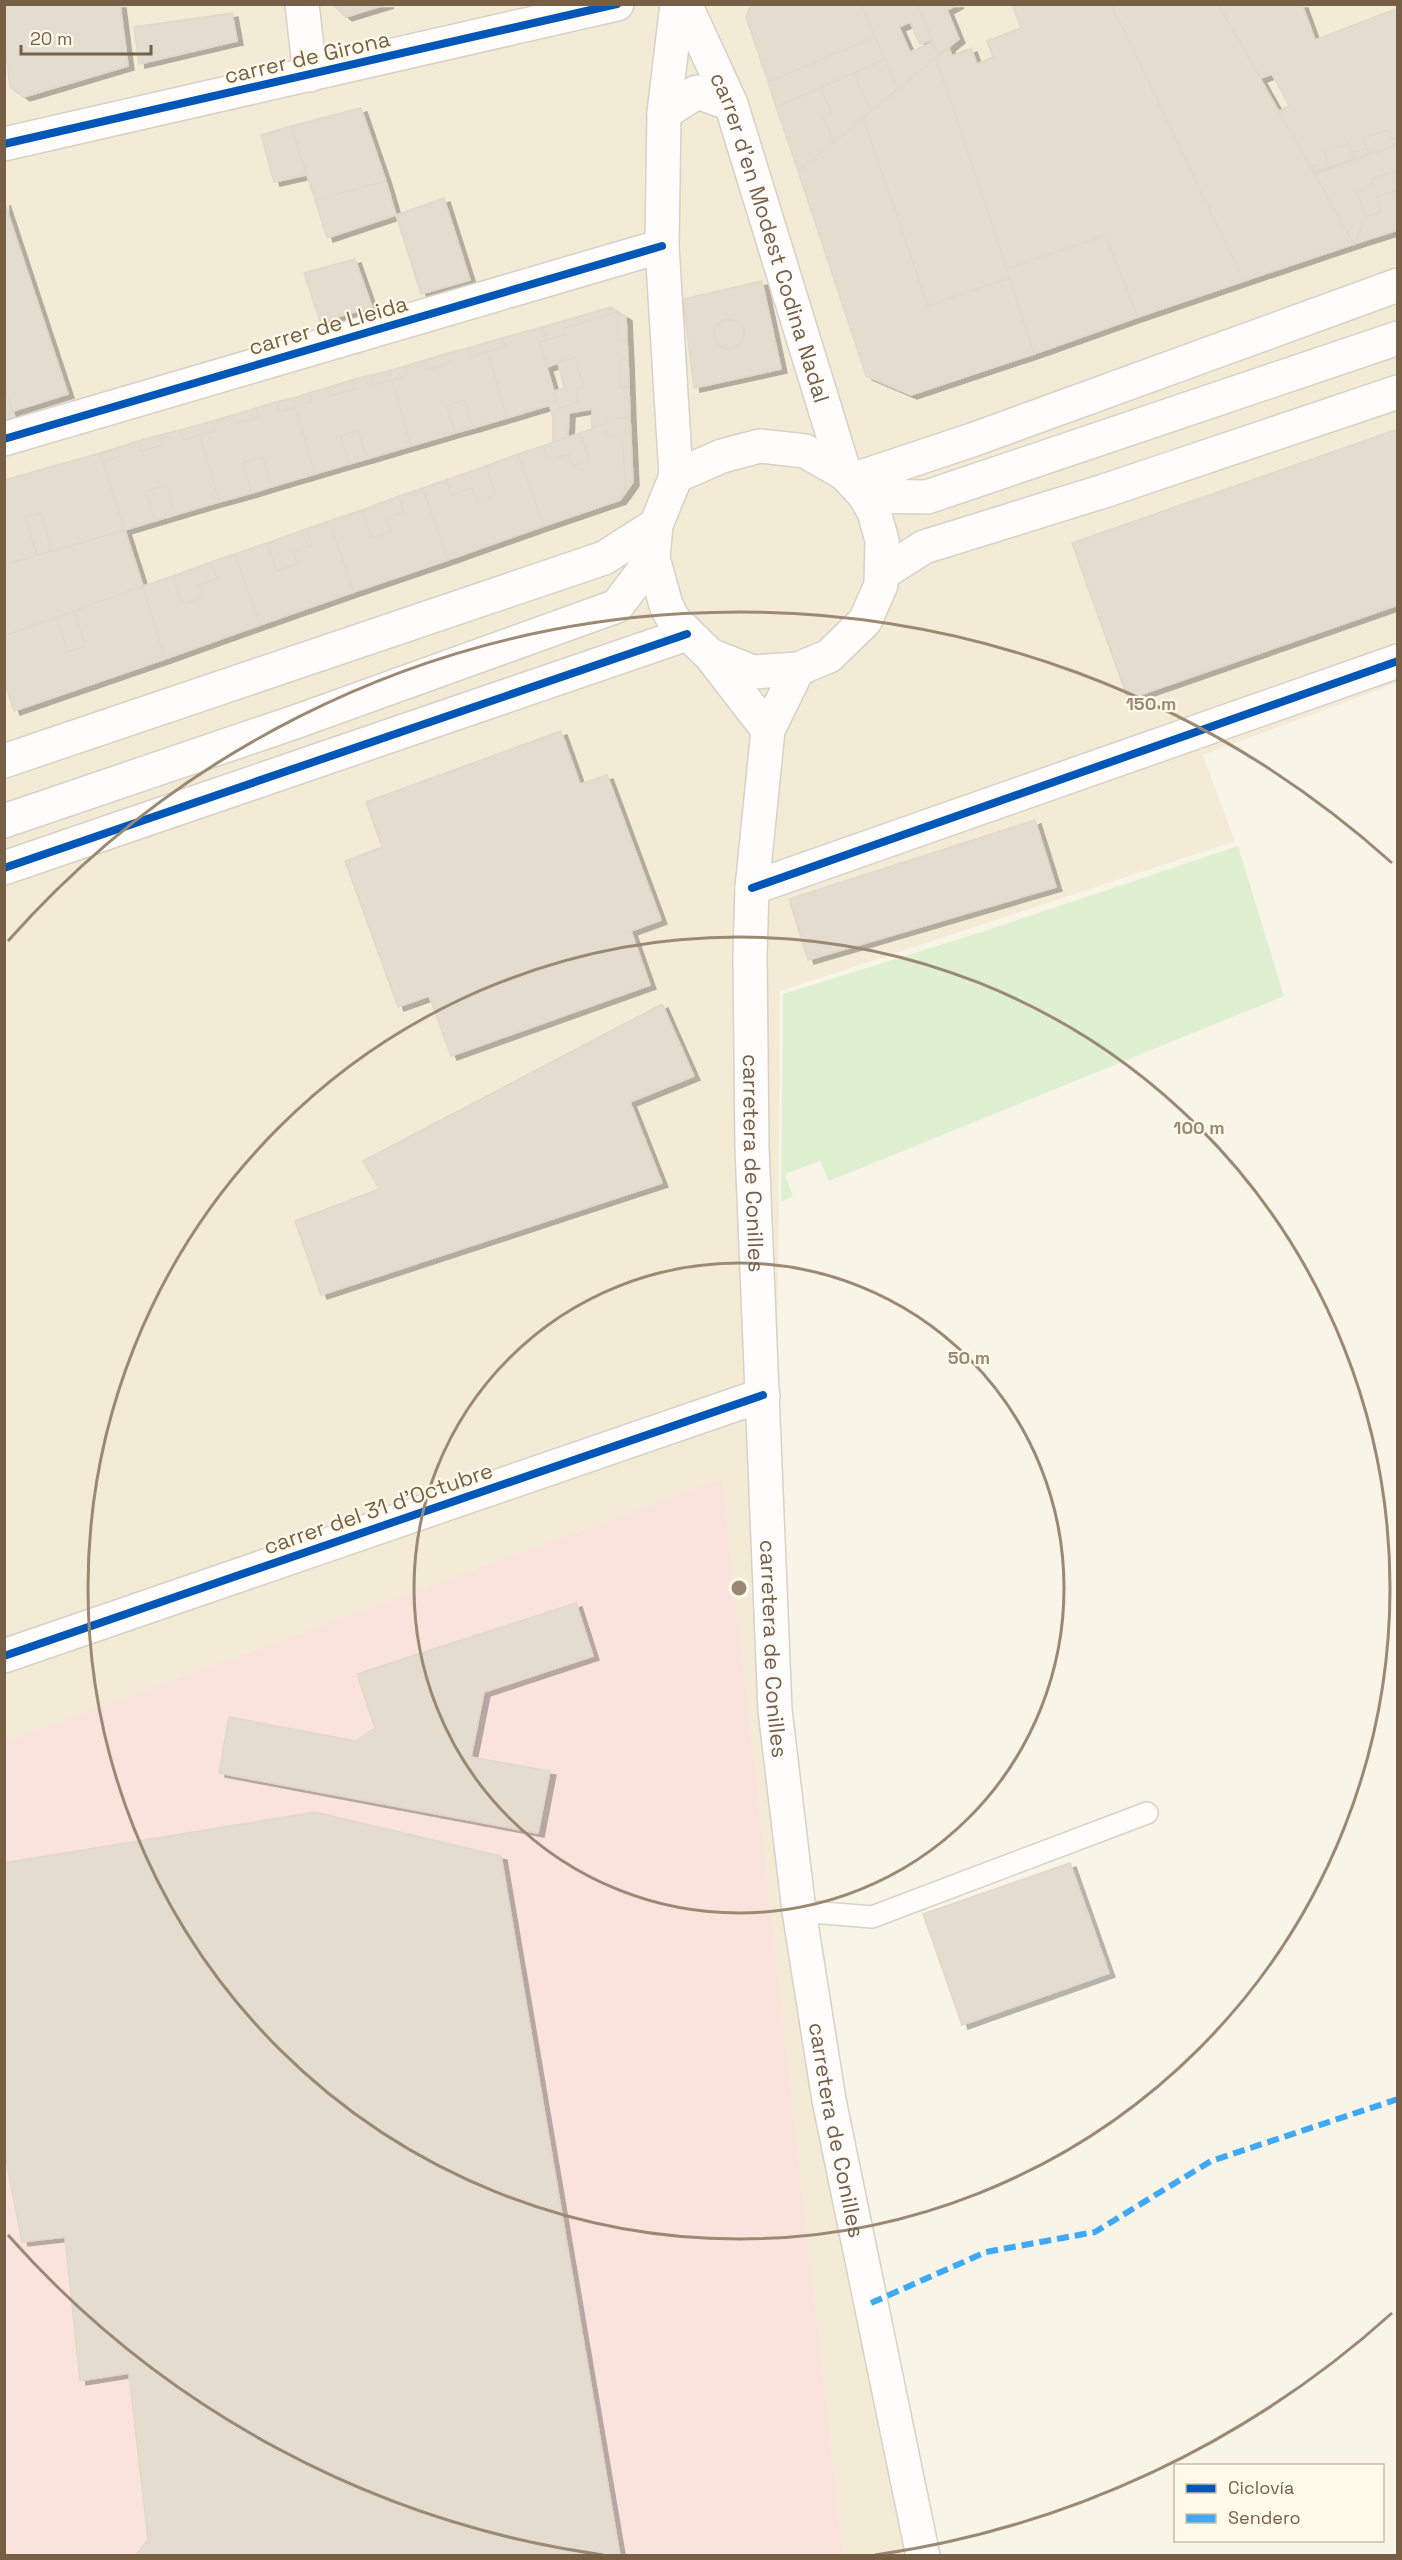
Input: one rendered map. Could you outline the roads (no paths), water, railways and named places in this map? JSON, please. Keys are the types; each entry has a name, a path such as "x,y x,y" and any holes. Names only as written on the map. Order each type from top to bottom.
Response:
{"street":[{"path":"302,4 310,75"},
{"name":"carrer de Girona","path":"4,144 617,4"},
{"path":"677,4 664,113 662,246 676,476 656,525 653,558 666,605 768,730 798,669"},
{"name":"carrer d'en Modest Codina Nadal","path":"617,606 690,636 753,672 798,669 829,656 865,621 881,585 883,573 882,540 874,512 854,484 731,104 685,4"},
{"path":"664,113 697,92 731,104"},
{"name":"carrer de Lleida","path":"4,439 662,246"},
{"path":"854,484 1398,285"},
{"path":"882,540 927,497 1398,338"},
{"path":"883,573 924,547 1104,491 1398,392"},
{"path":"676,476 723,456 760,446 805,451 854,484 927,497"},
{"path":"4,761 604,558 656,525"},
{"path":"4,821 298,721 617,606 653,558"},
{"path":"4,868 690,636"},
{"path":"752,888 1398,661"},
{"name":"carretera de Conilles","path":"768,730 752,888 752,1148 775,1710 799,1911 829,2100 923,2556"},
{"name":"carrer del 31 d'Octubre","path":"4,1656 763,1395"}],"lane":[{"path":"799,1911 872,1917 1147,1814"}]}
